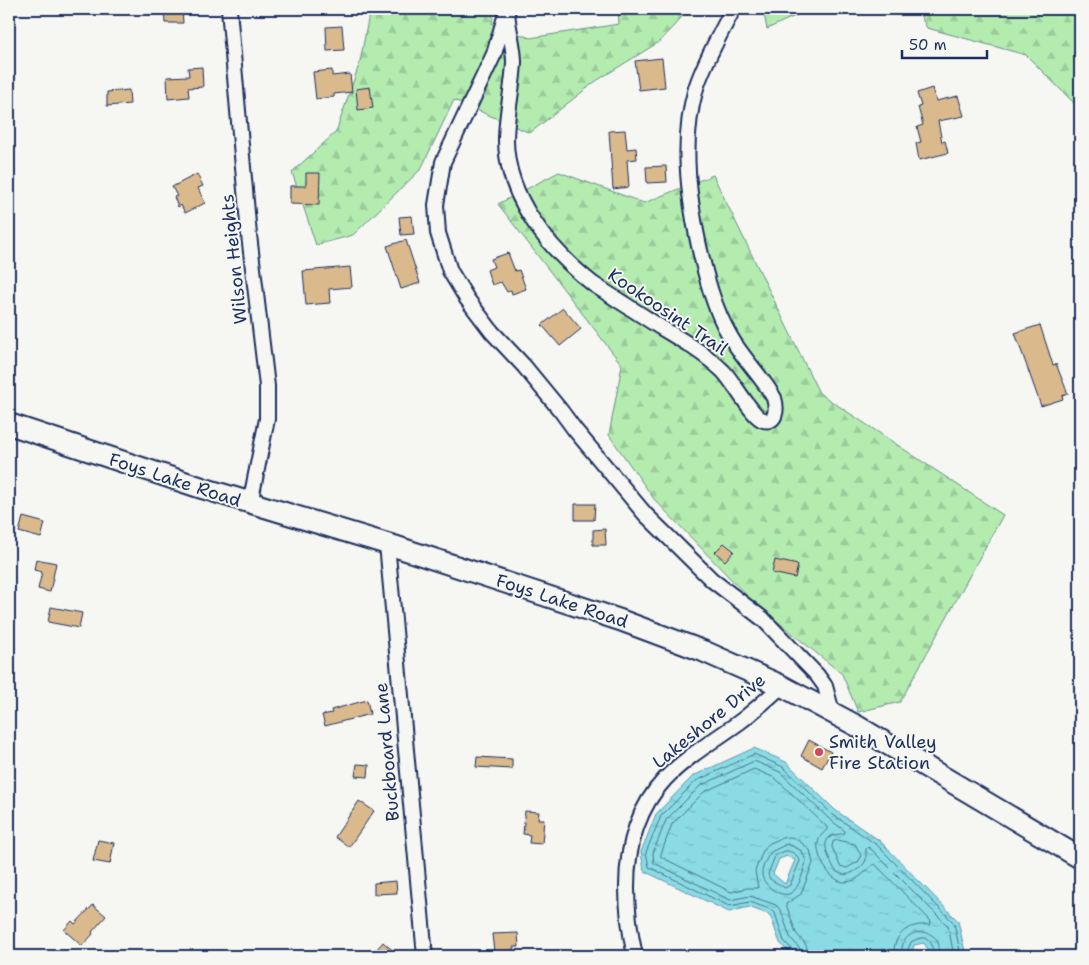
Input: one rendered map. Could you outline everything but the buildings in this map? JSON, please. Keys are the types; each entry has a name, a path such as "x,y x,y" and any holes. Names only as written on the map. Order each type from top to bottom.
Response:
{"street":[{"name":"Wilson Heights","path":"229,9 250,235 267,386 267,420 250,504"},
{"name":"Kookoosint Trail","path":"507,10 514,54 507,112 506,142 508,161 513,181 533,219 546,238 576,270 593,284 706,357 732,381 755,414 761,419 767,420 773,418 777,406 774,398 738,348 721,319 704,267 688,186 688,143 694,99 705,64 733,9"},
{"name":"Kookoosint Trail","path":"507,10 494,54 443,162 436,205 437,226 441,247 450,271 464,295 492,332 524,366 645,514 712,580 763,619 817,675 825,686 832,712"},
{"name":"Foys Lake Road","path":"9,424 250,504 387,544 662,635 719,658 782,686 832,712 1080,858"},
{"name":"Buckboard Lane","path":"387,544 425,956"},
{"name":"Lakeshore Drive","path":"635,956 627,910 626,877 632,842 644,809 664,780 677,768 742,720 782,686"}],"green space":[{"path":"370,9 494,9 492,24 530,38 619,24 618,9 689,9 659,42 596,81 530,133 454,100 421,169 353,235 316,245 292,172 336,132 360,62"},
{"path":"763,9 810,9 767,29"},
{"path":"917,9 1080,9 1080,109 1026,55 927,28"},
{"path":"559,172 644,203 713,175 819,393 1003,515 900,702 858,712 842,674 750,599 654,499 609,435 622,365 498,204"}],"water":[{"path":"754,748 786,762 835,810 880,841 958,921 966,956 921,956 929,951 924,943 914,945 912,953 918,956 792,956 780,943 770,915 749,907 729,912 644,871 641,852 656,814 693,776","holes":["787,856 795,860 785,884 773,874 779,859"]}],"place":[{"name":"Smith Valley Fire Station","path":"819,752"}]}
